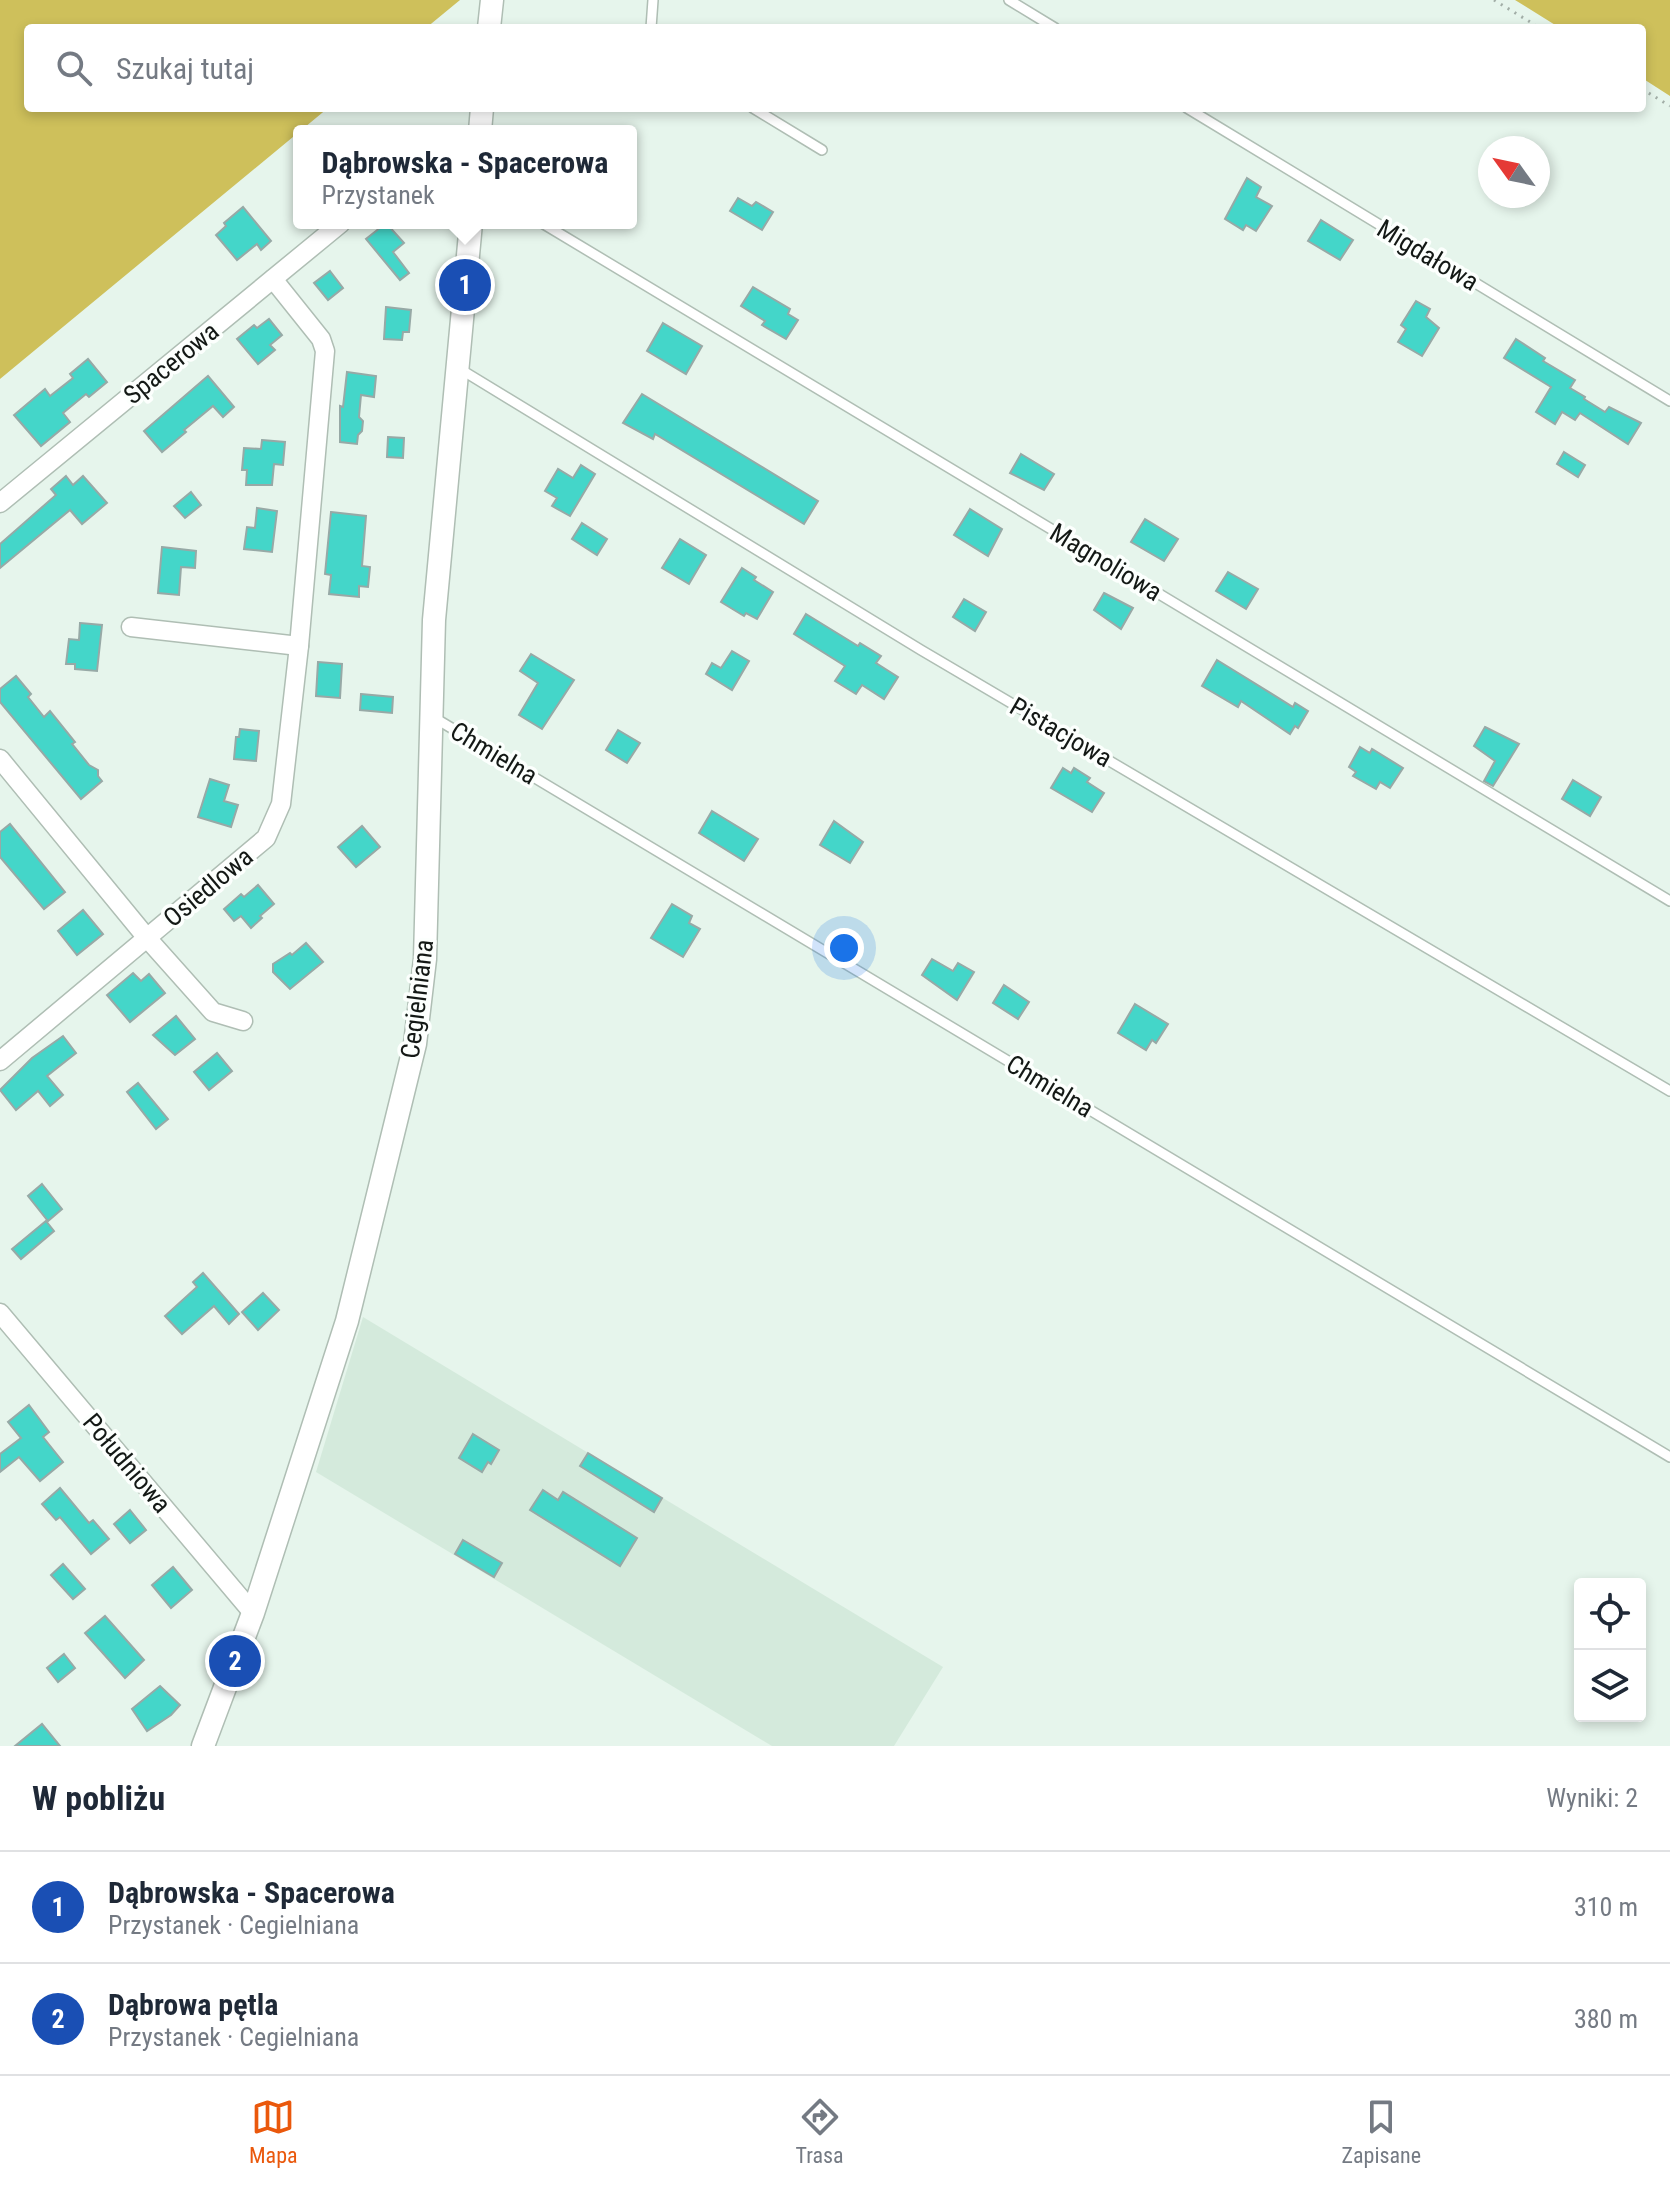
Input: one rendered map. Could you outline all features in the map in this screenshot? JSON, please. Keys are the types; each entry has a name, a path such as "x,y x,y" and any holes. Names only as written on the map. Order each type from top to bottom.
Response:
{"street":[{"path":"489,24 492,0"},
{"name":"Spacerowa","path":"0,503 334,229"},
{"name":"Cegielniana","path":"203,1746 253,1613 347,1321 415,1044 425,959 434,620 470,229"},
{"name":"Osiedlowa","path":"0,1061 266,838 281,804 299,646 325,351 321,339 273,279"},
{"path":"131,627 299,646"},
{"path":"0,759 147,938 213,1012 243,1021"},
{"name":"Południowa","path":"0,1313 253,1613"}],"lane":[{"path":"651,24 653,0"},
{"path":"1009,0 1048,24"},
{"path":"760,112 822,150"},
{"name":"Migdałowa","path":"1194,112 1670,401"},
{"name":"Magnoliowa","path":"552,229 1670,901"},
{"name":"Pistacjowa","path":"457,367 921,650 1670,1091"},
{"name":"Chmielna","path":"430,715 1670,1457"}],"path":[{"path":"1494,0 1533,24"},
{"path":"1646,91 1670,106"}],"shaded area":[{"path":"0,0 460,0 431,24 24,24 24,112 323,112 307,125 293,125 293,137 0,379"},
{"path":"1515,0 1670,0 1670,96 1646,81 1646,24 1554,24"},
{"path":"363,1317 943,1667 894,1746 772,1746 316,1472"}],"building":[{"path":"1247,178 1261,187 1256,197 1272,206 1256,231 1246,225 1243,230 1225,219"},
{"path":"738,198 752,206 756,202 773,212 762,230 730,211"},
{"path":"243,207 271,241 261,250 257,244 237,260 216,235 226,226 224,223"},
{"path":"1321,220 1353,240 1340,260 1308,241"},
{"path":"378,229 391,229 404,243 393,252 409,273 400,280 366,239"},
{"path":"330,271 343,288 328,300 314,283"},
{"path":"753,287 790,309 788,314 798,320 786,339 762,325 765,321 741,306"},
{"path":"1416,301 1430,309 1426,317 1439,328 1422,356 1398,342 1406,329 1401,325"},
{"path":"386,307 411,310 409,332 403,332 402,340 384,339"},
{"path":"269,319 282,335 270,345 275,350 258,364 237,339 254,325 257,328"},
{"path":"663,323 702,346 686,374 647,351"},
{"path":"1516,339 1545,358 1543,361 1575,380 1570,388 1584,399 1605,412 1609,407 1641,423 1628,444 1580,413 1575,420 1562,412 1555,424 1536,412 1551,387 1504,358"},
{"path":"88,359 107,382 63,413 70,422 41,446 14,415 45,389 50,396 73,378 70,374"},
{"path":"347,372 376,376 374,397 361,395 359,417 363,421 357,444 340,442 340,406 343,407"},
{"path":"208,376 234,407 223,417 213,406 162,452 144,431"},
{"path":"642,394 818,501 804,524 655,434 653,439 623,423"},
{"path":"388,437 404,438 403,458 387,457"},
{"path":"262,440 285,442 283,465 274,464 272,485 246,485 247,470 242,470 244,448 261,449"},
{"path":"1564,452 1585,465 1578,477 1557,464"},
{"path":"1021,454 1054,474 1044,490 1010,473"},
{"path":"581,465 595,474 570,516 552,506 557,498 545,491 558,469 573,478"},
{"path":"66,476 73,485 83,476 107,503 82,524 70,510 0,568 0,544 56,495 51,489"},
{"path":"191,492 201,505 185,518 174,506"},
{"path":"257,508 277,511 272,552 244,549 247,527 255,528"},
{"path":"970,509 1002,529 988,556 954,535"},
{"path":"331,512 366,516 362,566 370,567 368,587 359,586 359,597 329,594 331,575 325,574"},
{"path":"1145,519 1178,539 1164,561 1131,542"},
{"path":"582,523 607,539 597,555 572,539"},
{"path":"680,539 706,555 689,584 662,568"},
{"path":"162,547 196,551 195,568 181,567 179,595 158,593"},
{"path":"742,568 773,592 757,619 746,613 744,616 721,602"},
{"path":"1228,572 1258,589 1246,609 1216,591"},
{"path":"1104,593 1133,608 1121,629 1094,610"},
{"path":"964,599 986,612 975,631 953,617"},
{"path":"806,614 858,646 860,643 881,656 876,663 898,677 884,699 862,685 856,694 835,681 845,666 794,634"},
{"path":"80,623 102,625 97,671 75,669 75,664 66,664 69,639 79,640"},
{"path":"732,651 749,661 732,690 706,674 712,663 721,668"},
{"path":"531,654 574,680 542,729 519,715 538,683 520,671"},
{"path":"1217,660 1293,707 1295,703 1308,711 1298,728 1295,726 1290,734 1241,701 1238,707 1202,686"},
{"path":"318,662 342,664 340,698 316,696"},
{"path":"16,676 44,717 50,711 89,765 98,770 102,781 81,799 0,702 0,689"},
{"path":"361,694 393,697 392,713 360,710"},
{"path":"1485,727 1519,744 1493,786 1484,781 1495,761 1474,746"},
{"path":"240,729 259,731 256,761 234,759"},
{"path":"618,730 640,743 627,763 606,750"},
{"path":"1360,747 1370,753 1372,749 1403,768 1390,788 1380,782 1376,789 1353,776 1356,772 1349,767"},
{"path":"1063,768 1071,773 1074,768 1090,778 1087,782 1104,793 1092,812 1051,788"},
{"path":"210,779 229,785 224,801 238,805 231,827 198,817"},
{"path":"1573,780 1601,797 1590,816 1562,799"},
{"path":"712,811 758,839 744,861 699,833"},
{"path":"834,821 863,842 850,863 820,845"},
{"path":"10,824 65,892 44,909 0,857 0,832"},
{"path":"362,826 380,847 356,867 338,847"},
{"path":"258,885 274,904 251,928 241,916 234,921 224,909 241,894 244,897"},
{"path":"672,904 692,916 689,923 700,929 683,957 651,938"},
{"path":"83,910 103,934 77,955 58,931"},
{"path":"306,943 323,962 290,989 273,972 273,964 290,953 292,955"},
{"path":"932,959 953,971 958,963 974,972 957,1000 922,975"},
{"path":"133,973 141,981 149,974 165,993 130,1022 107,995"},
{"path":"1004,985 1029,1002 1018,1019 993,1003"},
{"path":"1135,1004 1168,1024 1156,1043 1152,1040 1146,1050 1118,1033"},
{"path":"176,1016 195,1039 175,1055 153,1035"},
{"path":"63,1036 76,1053 47,1076 63,1095 50,1106 38,1091 16,1110 0,1090 32,1058"},
{"path":"217,1053 232,1071 209,1090 194,1072"},
{"path":"138,1083 168,1119 156,1129 127,1092"},
{"path":"42,1184 62,1209 48,1221 28,1196"},
{"path":"46,1221 54,1231 21,1259 12,1249"},
{"path":"203,1273 239,1314 229,1324 214,1306 182,1334 165,1316 197,1287 193,1282"},
{"path":"263,1293 279,1310 258,1330 242,1312"},
{"path":"29,1405 49,1432 43,1437 63,1462 40,1481 19,1457 0,1472 0,1454 21,1438 8,1422"},
{"path":"473,1434 499,1450 482,1472 459,1458"},
{"path":"588,1453 662,1498 654,1512 580,1466"},
{"path":"60,1488 89,1523 93,1520 109,1539 91,1554 60,1517 56,1520 42,1504"},
{"path":"543,1490 558,1500 563,1492 637,1538 620,1566 530,1510"},
{"path":"130,1510 146,1530 130,1543 114,1524"},
{"path":"463,1540 502,1563 494,1577 455,1554"},
{"path":"63,1564 85,1589 73,1599 51,1575"},
{"path":"173,1567 192,1590 171,1608 152,1585"},
{"path":"105,1616 144,1660 125,1678 85,1633"},
{"path":"64,1654 75,1668 58,1682 47,1668"},
{"path":"160,1686 180,1705 147,1731 132,1709"},
{"path":"42,1724 60,1746 15,1746"}],"place":[{"name":"Dąbrowska - Spacerowa","path":"465,285"},
{"name":"Dąbrowa pętla","path":"235,1661"}]}
